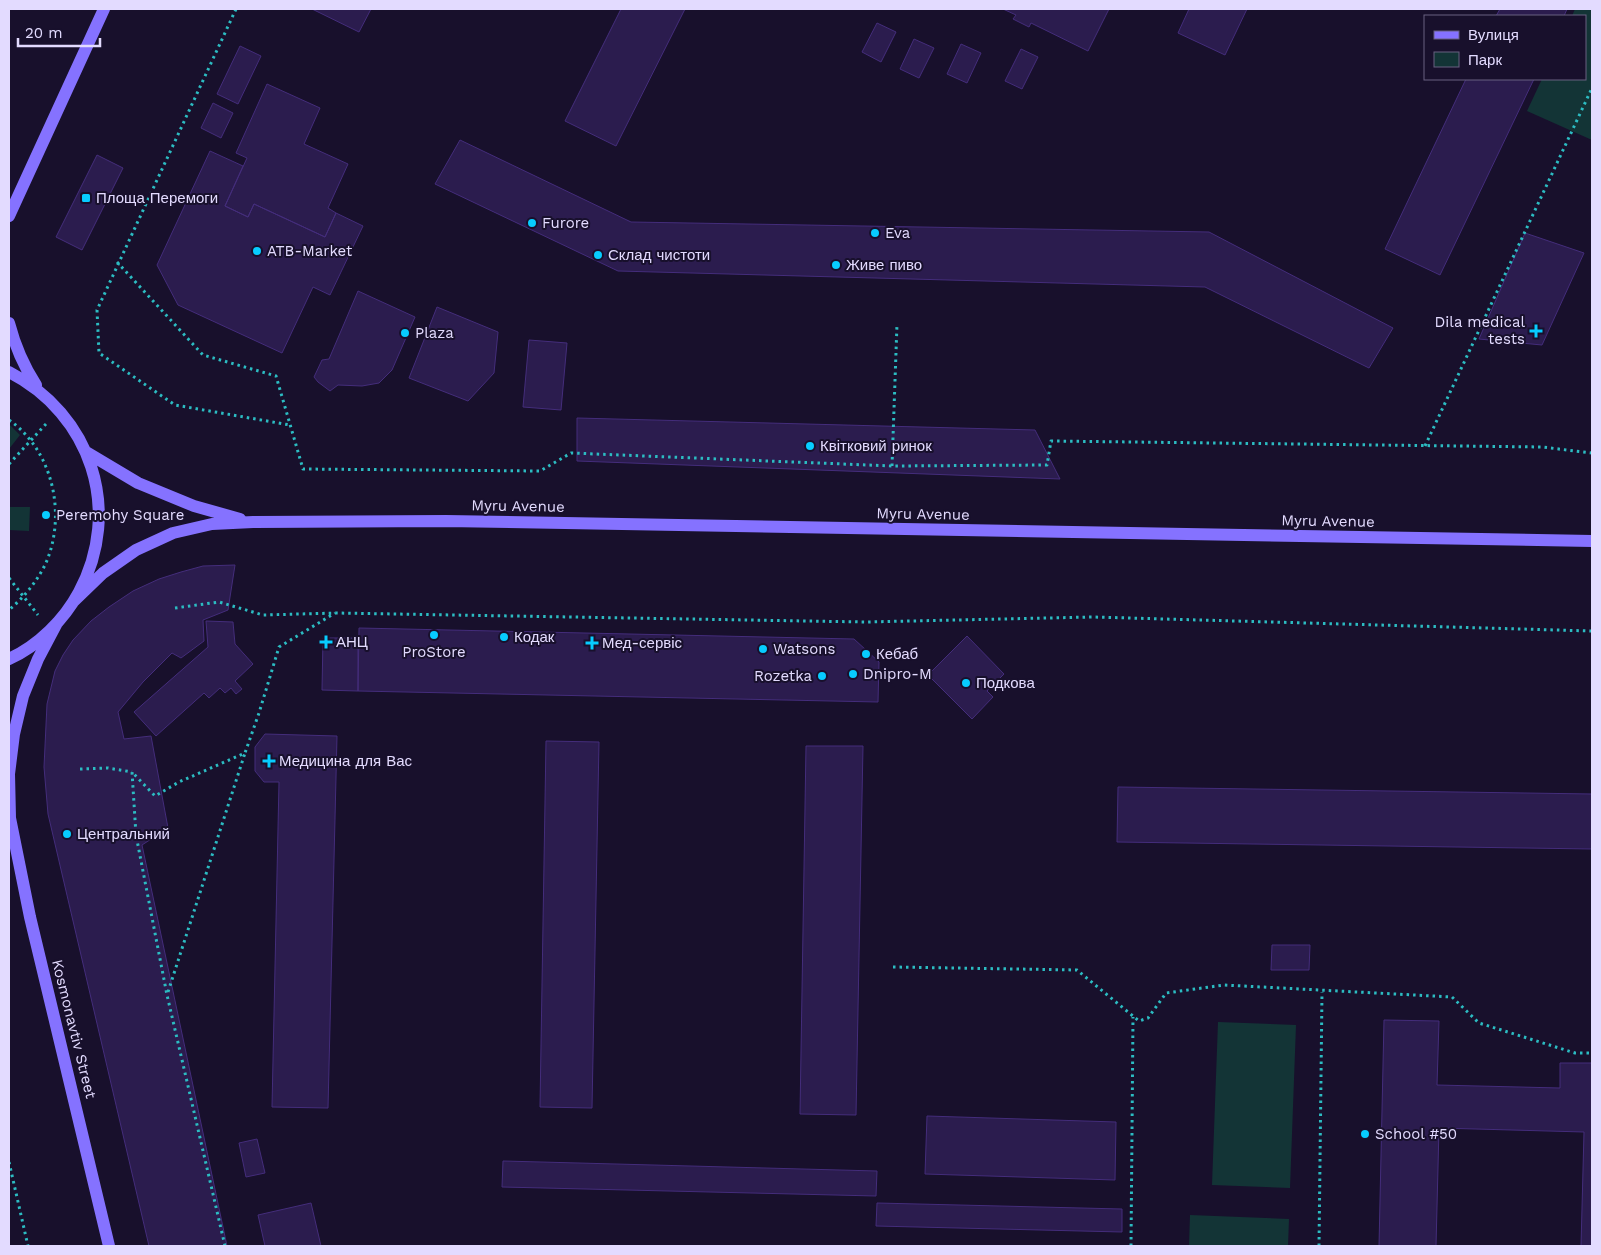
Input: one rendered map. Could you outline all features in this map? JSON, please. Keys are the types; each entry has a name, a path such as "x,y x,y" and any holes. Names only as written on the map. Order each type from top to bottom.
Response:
{"main road":[{"path":"9,226 11,212 104,9"},
{"path":"9,323 15,345 26,370 42,393"},
{"path":"9,372 23,379 42,393 60,410 72,426 86,452 97,489 98,528 96,547 90,566 74,601 53,626 28,647 9,659"},
{"name":"Myru Avenue","path":"86,452 138,483 194,506 252,522"},
{"name":"Myru Avenue","path":"74,601 103,573 136,550 173,533 212,524 252,522 446,521 1592,541"},
{"name":"Kosmonavtiv Street","path":"53,626 23,696 14,734 9,774 9,816 30,918 110,1246"}],"path":[{"path":"236,9 117,262 97,310 99,353 175,405 290,425"},
{"path":"1425,446 1592,88"},
{"path":"117,262 203,355 276,376 303,469 540,471 571,453 892,466 1047,465 1051,441 1542,447 1592,453"},
{"path":"892,466 897,324"},
{"path":"9,464 60,410"},
{"path":"9,420 30,440 40,456 51,482 55,510 55,529 51,548 44,566 23,597 9,610"},
{"path":"9,578 23,597 53,626"},
{"path":"174,608 219,602 263,615 336,613 864,622 1093,617 1592,631"},
{"path":"167,994 279,647 336,613"},
{"path":"80,769 108,768 132,772 155,796 179,782 245,752"},
{"path":"132,772 136,835 167,994 224,1246"},
{"path":"893,968 1077,970 1139,1022 1148,1018 1166,993 1224,985 1322,992 1452,997 1479,1023 1575,1053 1592,1053"},
{"path":"1319,1246 1322,992"},
{"path":"1131,1246 1133,1017"},
{"path":"9,1162 28,1246"}],"green space":[{"path":"1575,9 1592,9 1592,140 1527,111 1542,80 1586,80 1586,15 1572,15"},
{"path":"9,424 20,435 9,449"},
{"path":"9,507 30,507 29,531 9,530"},
{"path":"1218,1022 1296,1025 1290,1188 1212,1185"},
{"path":"1190,1215 1289,1219 1288,1246 1189,1246"}],"building":[{"path":"312,9 371,9 359,32"},
{"path":"621,9 685,9 616,146 565,121"},
{"path":"1003,9 1109,9 1088,51 1031,23 1029,27 1013,19 1016,15"},
{"path":"1189,9 1247,9 1225,55 1178,33"},
{"path":"1500,9 1567,9 1564,15 1497,15"},
{"path":"877,23 896,32 881,62 862,52"},
{"path":"914,39 934,48 919,78 900,69"},
{"path":"961,44 981,53 967,83 947,74"},
{"path":"240,46 261,56 238,104 217,94"},
{"path":"1021,49 1038,57 1022,89 1005,81"},
{"path":"1466,80 1534,80 1440,275 1385,249"},
{"path":"267,84 320,108 304,144 348,164 328,208 336,213 325,237 254,204 248,217 225,206 247,158 236,153"},
{"path":"213,103 233,113 221,138 201,128"},
{"path":"460,140 631,222 1209,232 1393,328 1369,368 1205,287 618,271 435,184"},
{"name":"ATB-Market","path":"210,151 243,166 225,206 248,217 254,204 325,237 336,213 363,226 330,295 313,287 282,353 178,305 157,265"},
{"path":"97,155 123,168 82,250 56,237"},
{"path":"1525,233 1584,253 1542,345 1479,339"},
{"path":"358,291 415,317 392,370 379,383 362,386 338,385 330,391 314,377 322,360 329,359"},
{"path":"437,307 498,332 494,373 468,401 409,378"},
{"path":"529,340 567,343 561,410 523,407"},
{"name":"Квітковий ринок","path":"577,418 1035,430 1060,479 577,461"},
{"path":"235,565 228,610 203,620 204,641 181,658 172,653 143,682 118,712 124,739 151,736 168,828 142,845 227,1246 149,1246 48,814 44,767 47,704 55,671 63,655 73,640 91,621 109,607 133,591 159,579 203,566"},
{"path":"206,621 233,622 235,644 253,664 235,681 242,689 236,694 231,688 225,693 220,688 209,698 204,693 156,736 134,712 208,647"},
{"path":"359,628 854,639 879,662 878,702 358,691"},
{"name":"Подкова","path":"967,636 1004,674 987,691 993,697 972,719 928,675"},
{"path":"323,638 358,638 358,691 322,690"},
{"path":"265,734 337,736 328,1108 272,1107 279,782 264,782 255,771 255,747"},
{"path":"546,741 599,742 592,1108 540,1107"},
{"path":"806,746 863,746 856,1115 800,1114"},
{"path":"1118,787 1592,794 1592,849 1117,842"},
{"path":"1272,945 1310,945 1309,970 1271,970"},
{"path":"1384,1020 1439,1021 1437,1085 1560,1088 1560,1063 1592,1063 1592,1246 1581,1246 1584,1132 1439,1128 1436,1246 1379,1246"},
{"path":"927,1116 1116,1122 1115,1180 925,1174"},
{"path":"257,1139 265,1173 246,1177 239,1143"},
{"path":"503,1161 877,1171 876,1196 502,1187"},
{"path":"311,1203 321,1246 265,1246 258,1215"},
{"path":"877,1203 1122,1209 1122,1232 876,1226"}],"place":[{"name":"Площа Перемоги","path":"86,198"},
{"name":"Furore","path":"532,223"},
{"name":"Eva","path":"875,233"},
{"name":"ATB-Market","path":"257,251"},
{"name":"Склад чистоти","path":"598,255"},
{"name":"Живе пиво","path":"836,265"},
{"name":"Dila medical tests","path":"1536,331"},
{"name":"Plaza","path":"405,333"},
{"name":"Квітковий ринок","path":"810,446"},
{"name":"Peremohy Square","path":"46,515"},
{"name":"ProStore","path":"434,635"},
{"name":"Кодак","path":"504,637"},
{"name":"АНЦ","path":"326,642"},
{"name":"Мед-сервіс","path":"592,643"},
{"name":"Watsons","path":"763,649"},
{"name":"Кебаб","path":"866,654"},
{"name":"Dnipro-M","path":"853,674"},
{"name":"Rozetka","path":"822,676"},
{"name":"Подкова","path":"966,683"},
{"name":"Медицина для Вас","path":"269,761"},
{"name":"Центральний","path":"67,834"},
{"name":"School #50","path":"1365,1134"}]}
